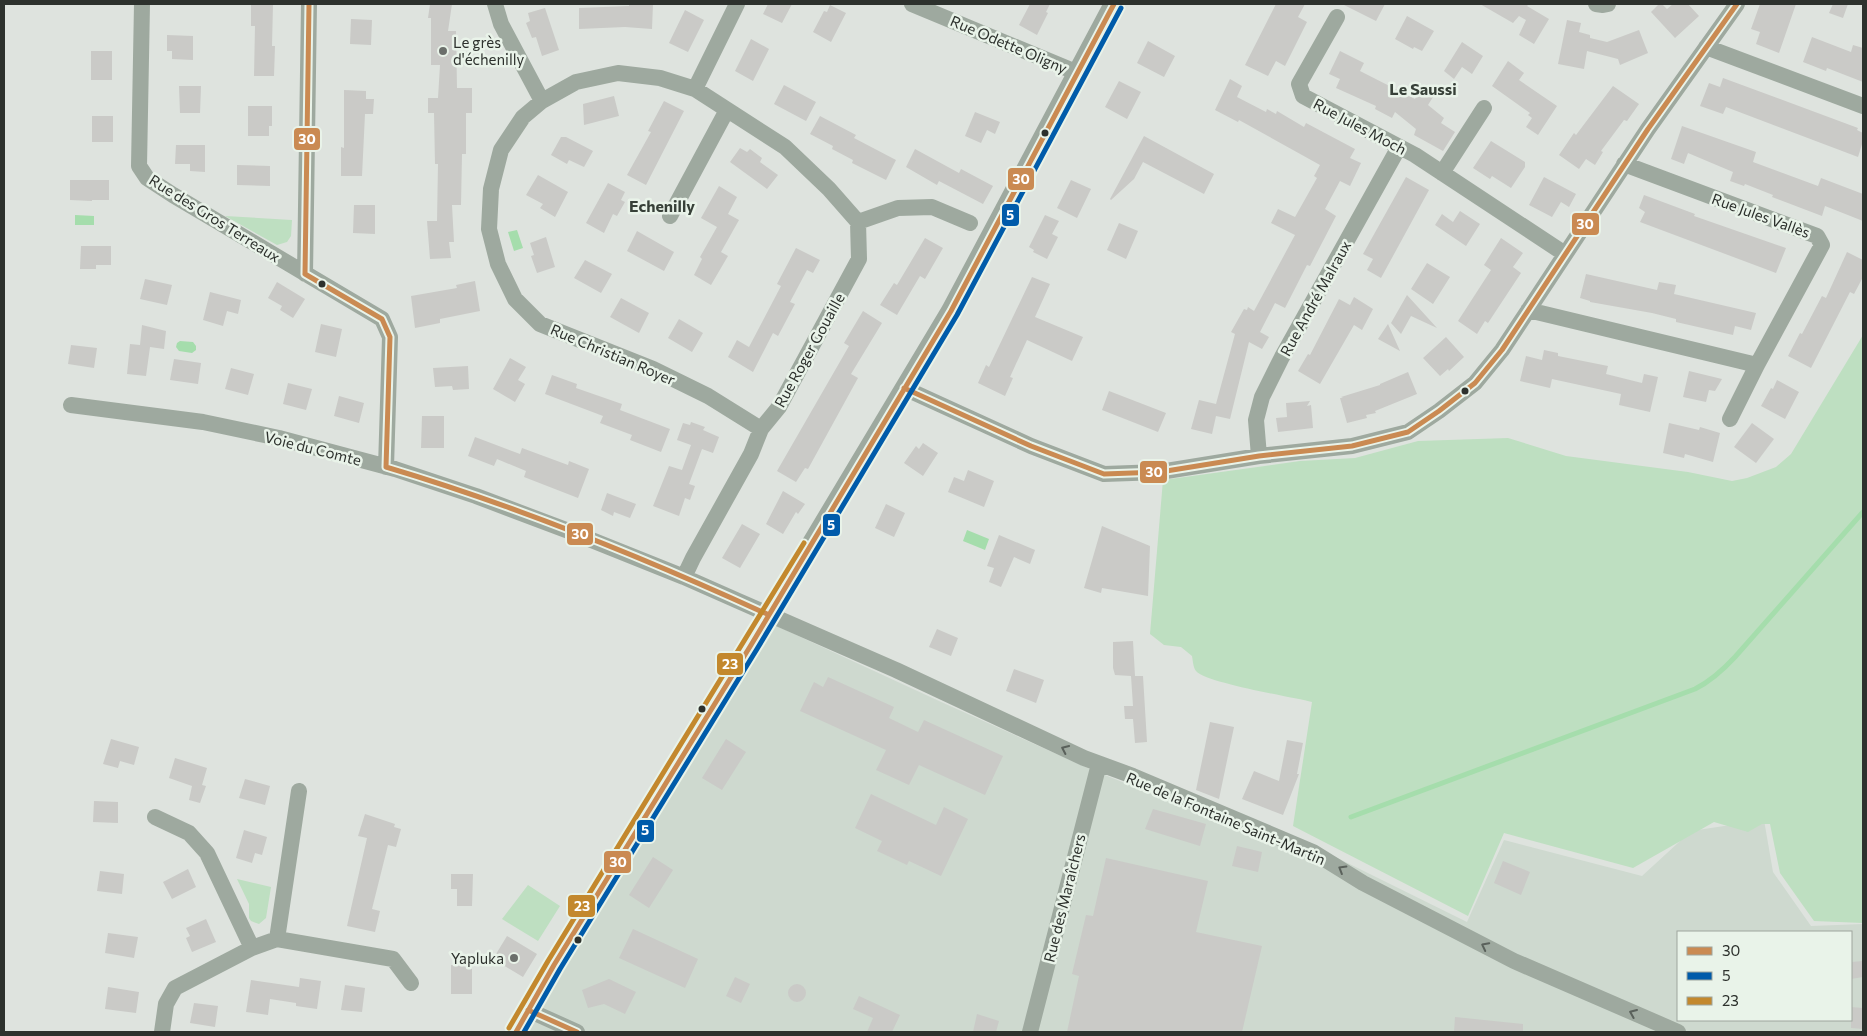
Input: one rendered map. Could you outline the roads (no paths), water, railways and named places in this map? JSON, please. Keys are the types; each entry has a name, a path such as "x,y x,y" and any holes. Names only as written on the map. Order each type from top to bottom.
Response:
{"street":[{"name":"Rue des Gros Terreaux","path":"142,4 139,166 147,178 382,319 390,337 386,467"},
{"path":"305,274 309,4"},
{"path":"495,4 501,24 542,101"},
{"path":"695,89 737,4"},
{"name":"Rue Odette Oligny","path":"912,4 1078,73"},
{"path":"516,1032 557,960 769,615 951,311 1114,4"},
{"path":"1596,4 1608,4"},
{"path":"904,388 1031,446 1104,474 1160,472 1259,456 1352,446 1408,432 1475,383 1502,350 1624,164 1737,4"},
{"name":"Rue Jules Moch","path":"1336,17 1299,84 1302,96 1415,155 1565,254"},
{"path":"1706,47 1863,106"},
{"name":"Rue Christian Royer","path":"761,429 708,396 661,373 540,324 515,299 498,264 489,229 491,189 501,150 523,117 542,101 576,82 618,73 660,78 695,89 785,147 829,189 858,222"},
{"path":"1442,173 1484,108"},
{"path":"670,216 727,110"},
{"name":"Rue André Malraux","path":"1259,456 1256,420 1262,397 1399,147"},
{"name":"Rue Jules Vallès","path":"1624,164 1818,236 1822,245 1730,419"},
{"path":"858,222 898,208 932,207 970,223"},
{"name":"Rue Roger Gouaille","path":"684,577 751,454 761,429 779,407 860,259 858,222"},
{"path":"1528,310 1757,365"},
{"name":"Voie du Comte","path":"71,405 203,422 279,438 386,467 476,496 684,577 769,615"},
{"name":"Rue de la Fontaine Saint-Martin","path":"769,615 905,674 1099,764 1312,852 1363,883 1514,961 1678,1032"},
{"name":"Rue des Maraîchers","path":"1030,1032 1099,764"},
{"path":"277,939 299,791"},
{"path":"155,817 189,832 207,853 252,948"},
{"path":"162,1032 166,1004 175,988 252,948 277,939 393,959 411,983"},
{"path":"528,1010 577,1032"}],"waterway":[{"path":"1351,817 1701,686 1735,657 1863,512"}],"place":[{"name":"Le grès d'échenilly","path":"443,51"},
{"name":"Yapluka","path":"514,958"}],"district":[{"name":"Le Saussi","path":"1423,88"},
{"name":"Echenilly","path":"662,205"}]}
